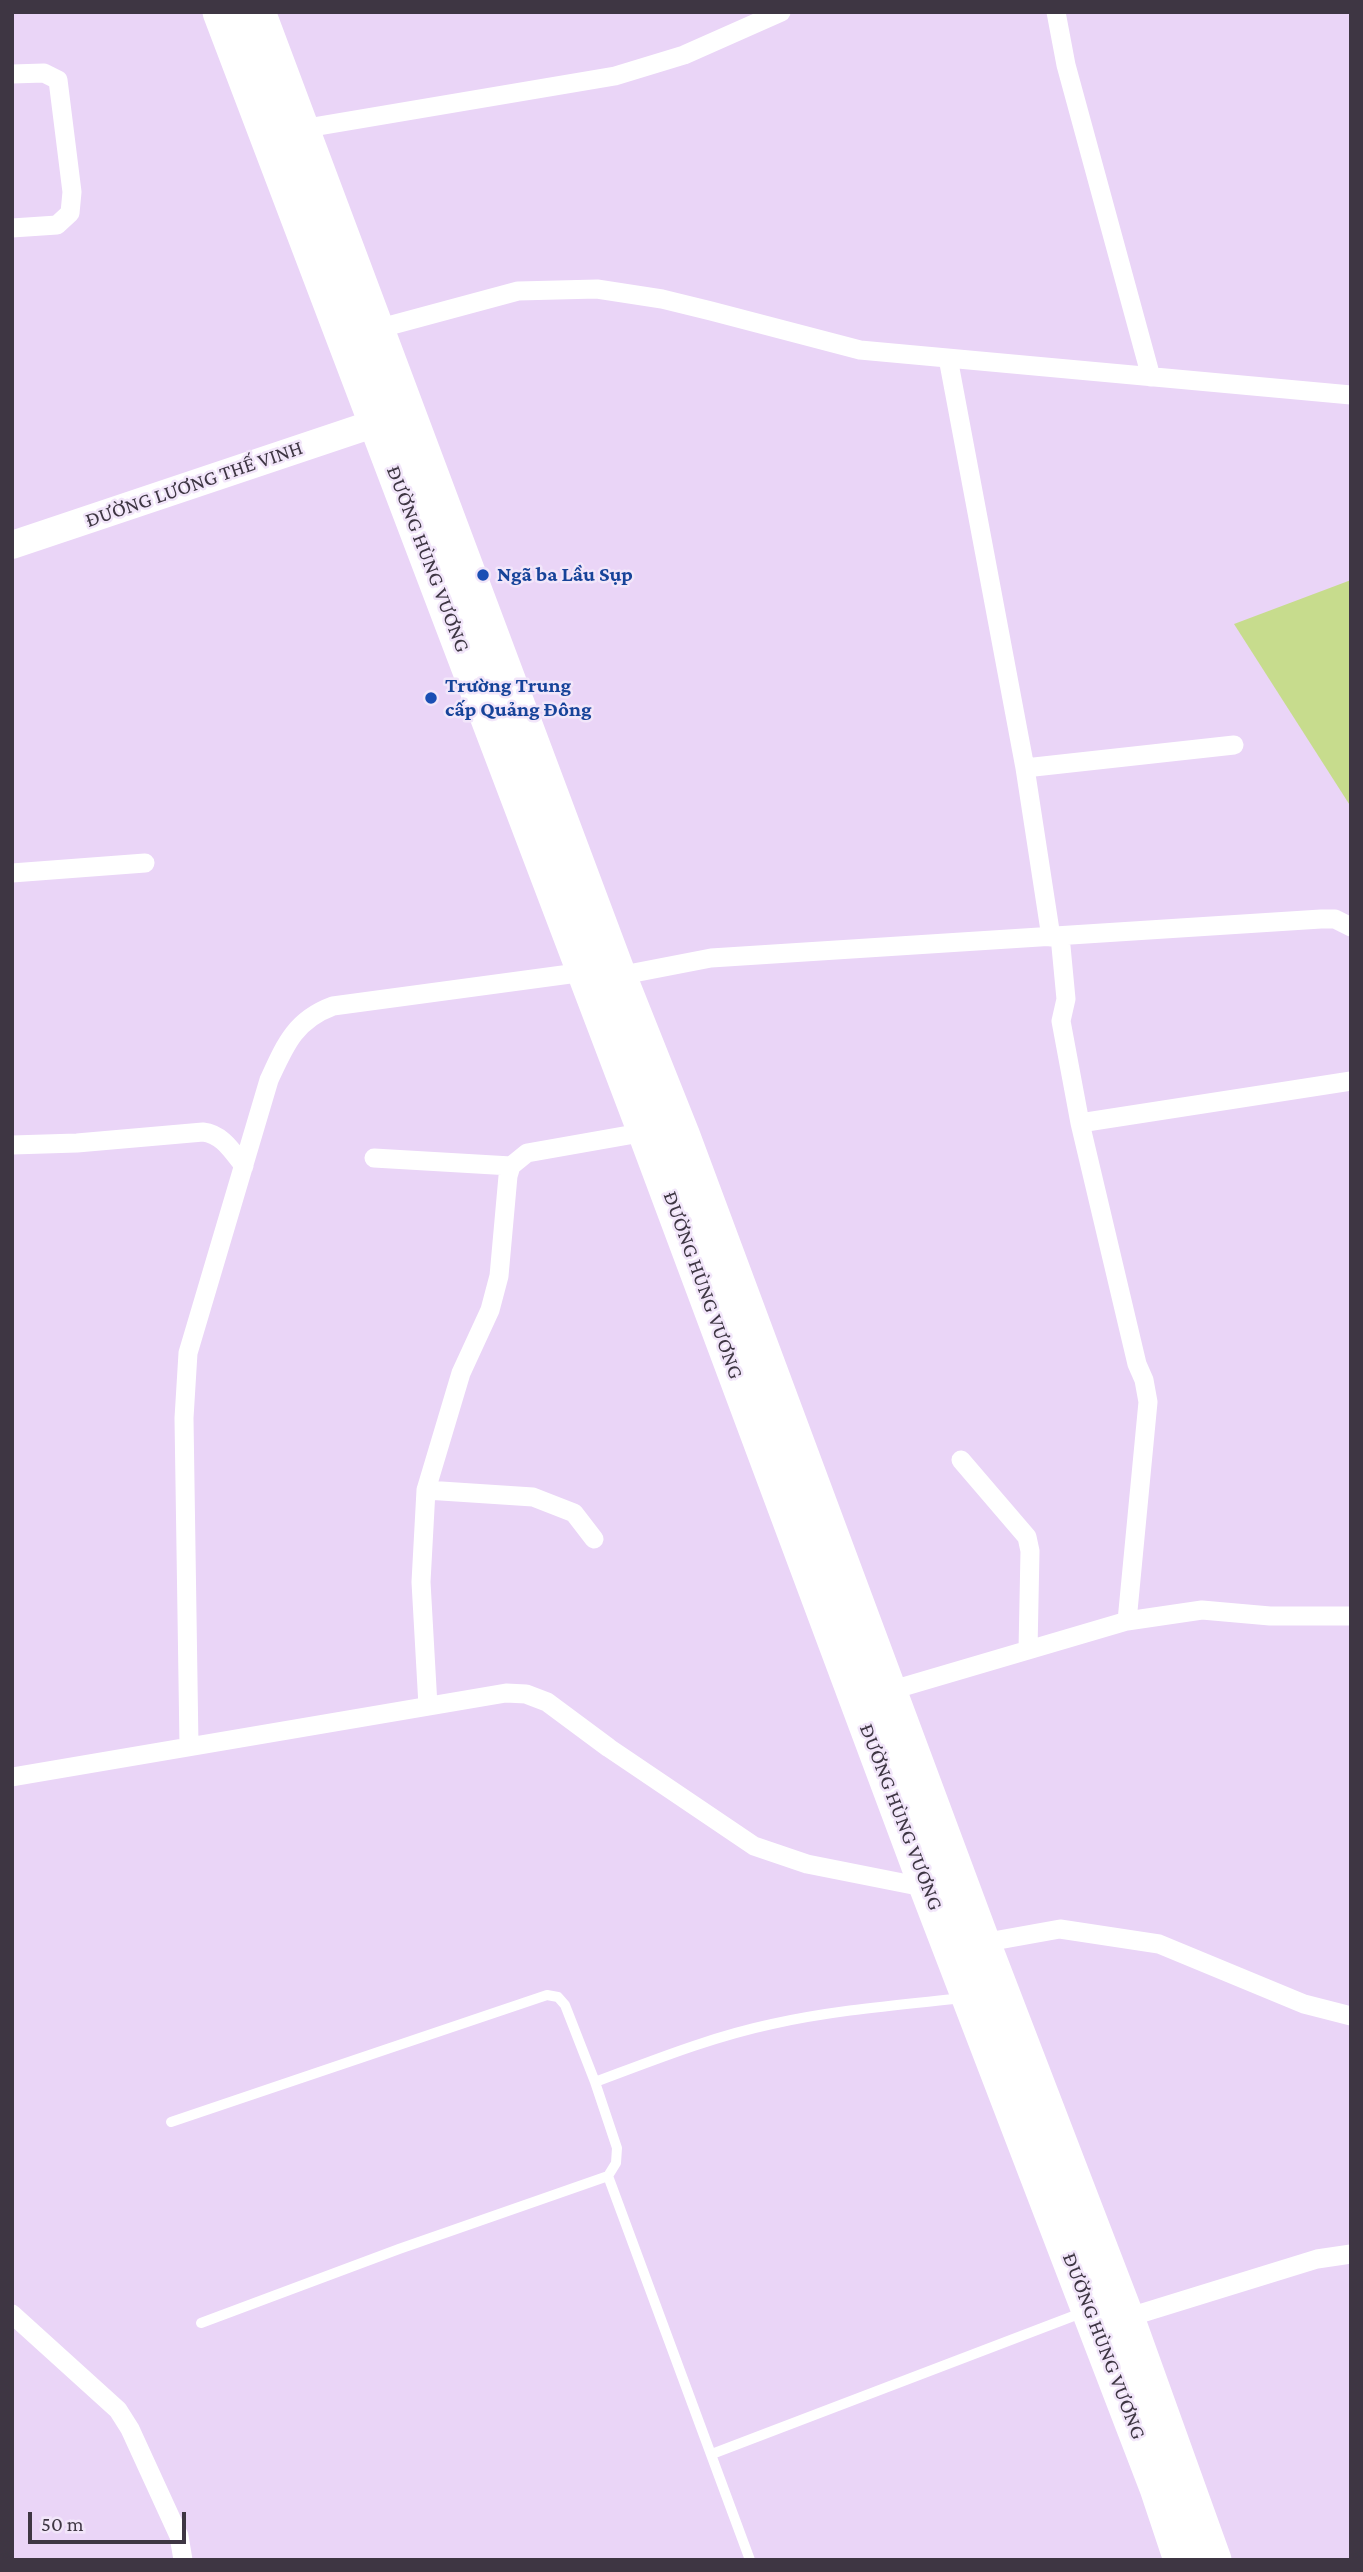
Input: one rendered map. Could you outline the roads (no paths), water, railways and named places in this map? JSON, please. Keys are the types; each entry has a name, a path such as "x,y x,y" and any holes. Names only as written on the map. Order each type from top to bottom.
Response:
{"highway":[{"name":"ĐƯỜNG HÙNG VƯƠNG","path":"221,12 376,423 601,974 681,1134 982,1943 1126,2318 1213,2560"},
{"name":"ĐƯỜNG HÙNG VƯƠNG","path":"257,12 377,328 601,974 646,1132 928,1888 1158,2488 1182,2560"}],"street":[{"path":"301,129 615,76 684,55 781,12"},
{"path":"1056,12 1066,65 1151,377"},
{"path":"12,74 44,73 58,80 72,192 70,213 57,225 12,229"},
{"path":"377,328 518,291 597,289 662,299 860,350 1351,396"},
{"path":"948,358 1066,999 1061,1021 1080,1123 1148,1402 1126,1621"},
{"name":"ĐƯỜNG LƯƠNG THẾ VINH","path":"12,545 376,423"},
{"path":"1025,768 1234,746"},
{"path":"12,873 145,863"},
{"path":"188,1746 184,1418 188,1353 269,1080 282,1050 298,1028 314,1013 333,1006 711,958 1321,919 1335,919 1351,927"},
{"path":"1080,1123 1351,1081"},
{"path":"12,1145 77,1143 202,1132 222,1140 244,1166"},
{"path":"428,1706 421,1582 426,1490 461,1373 490,1310 499,1276 511,1166 527,1153 646,1132"},
{"path":"374,1158 511,1166"},
{"path":"961,1461 1027,1537 1030,1551 1028,1650"},
{"path":"426,1490 533,1497 574,1513 594,1539"},
{"path":"889,1692 1126,1621 1202,1610 1270,1616 1351,1616"},
{"path":"12,1777 506,1693 537,1697 754,1846 807,1864 928,1888"},
{"path":"982,1943 1060,1929 1159,1944 1304,2004 1351,2016"},
{"path":"1126,2318 1317,2259 1351,2254"},
{"path":"12,2314 118,2410 130,2429 179,2536 183,2560"}],"lane":[{"path":"171,2122 547,1996 558,1997 565,2005 617,2148 616,2163 608,2176 201,2322"},
{"path":"595,2082 688,2046 770,2024 842,2012 970,1997"},
{"path":"608,2176 750,2560"},
{"path":"712,2454 1090,2310"}],"place":[{"name":"Ngã ba Lầu Sụp","path":"483,575"},
{"name":"Trường Trung cấp Quảng Đông","path":"431,698"}]}
